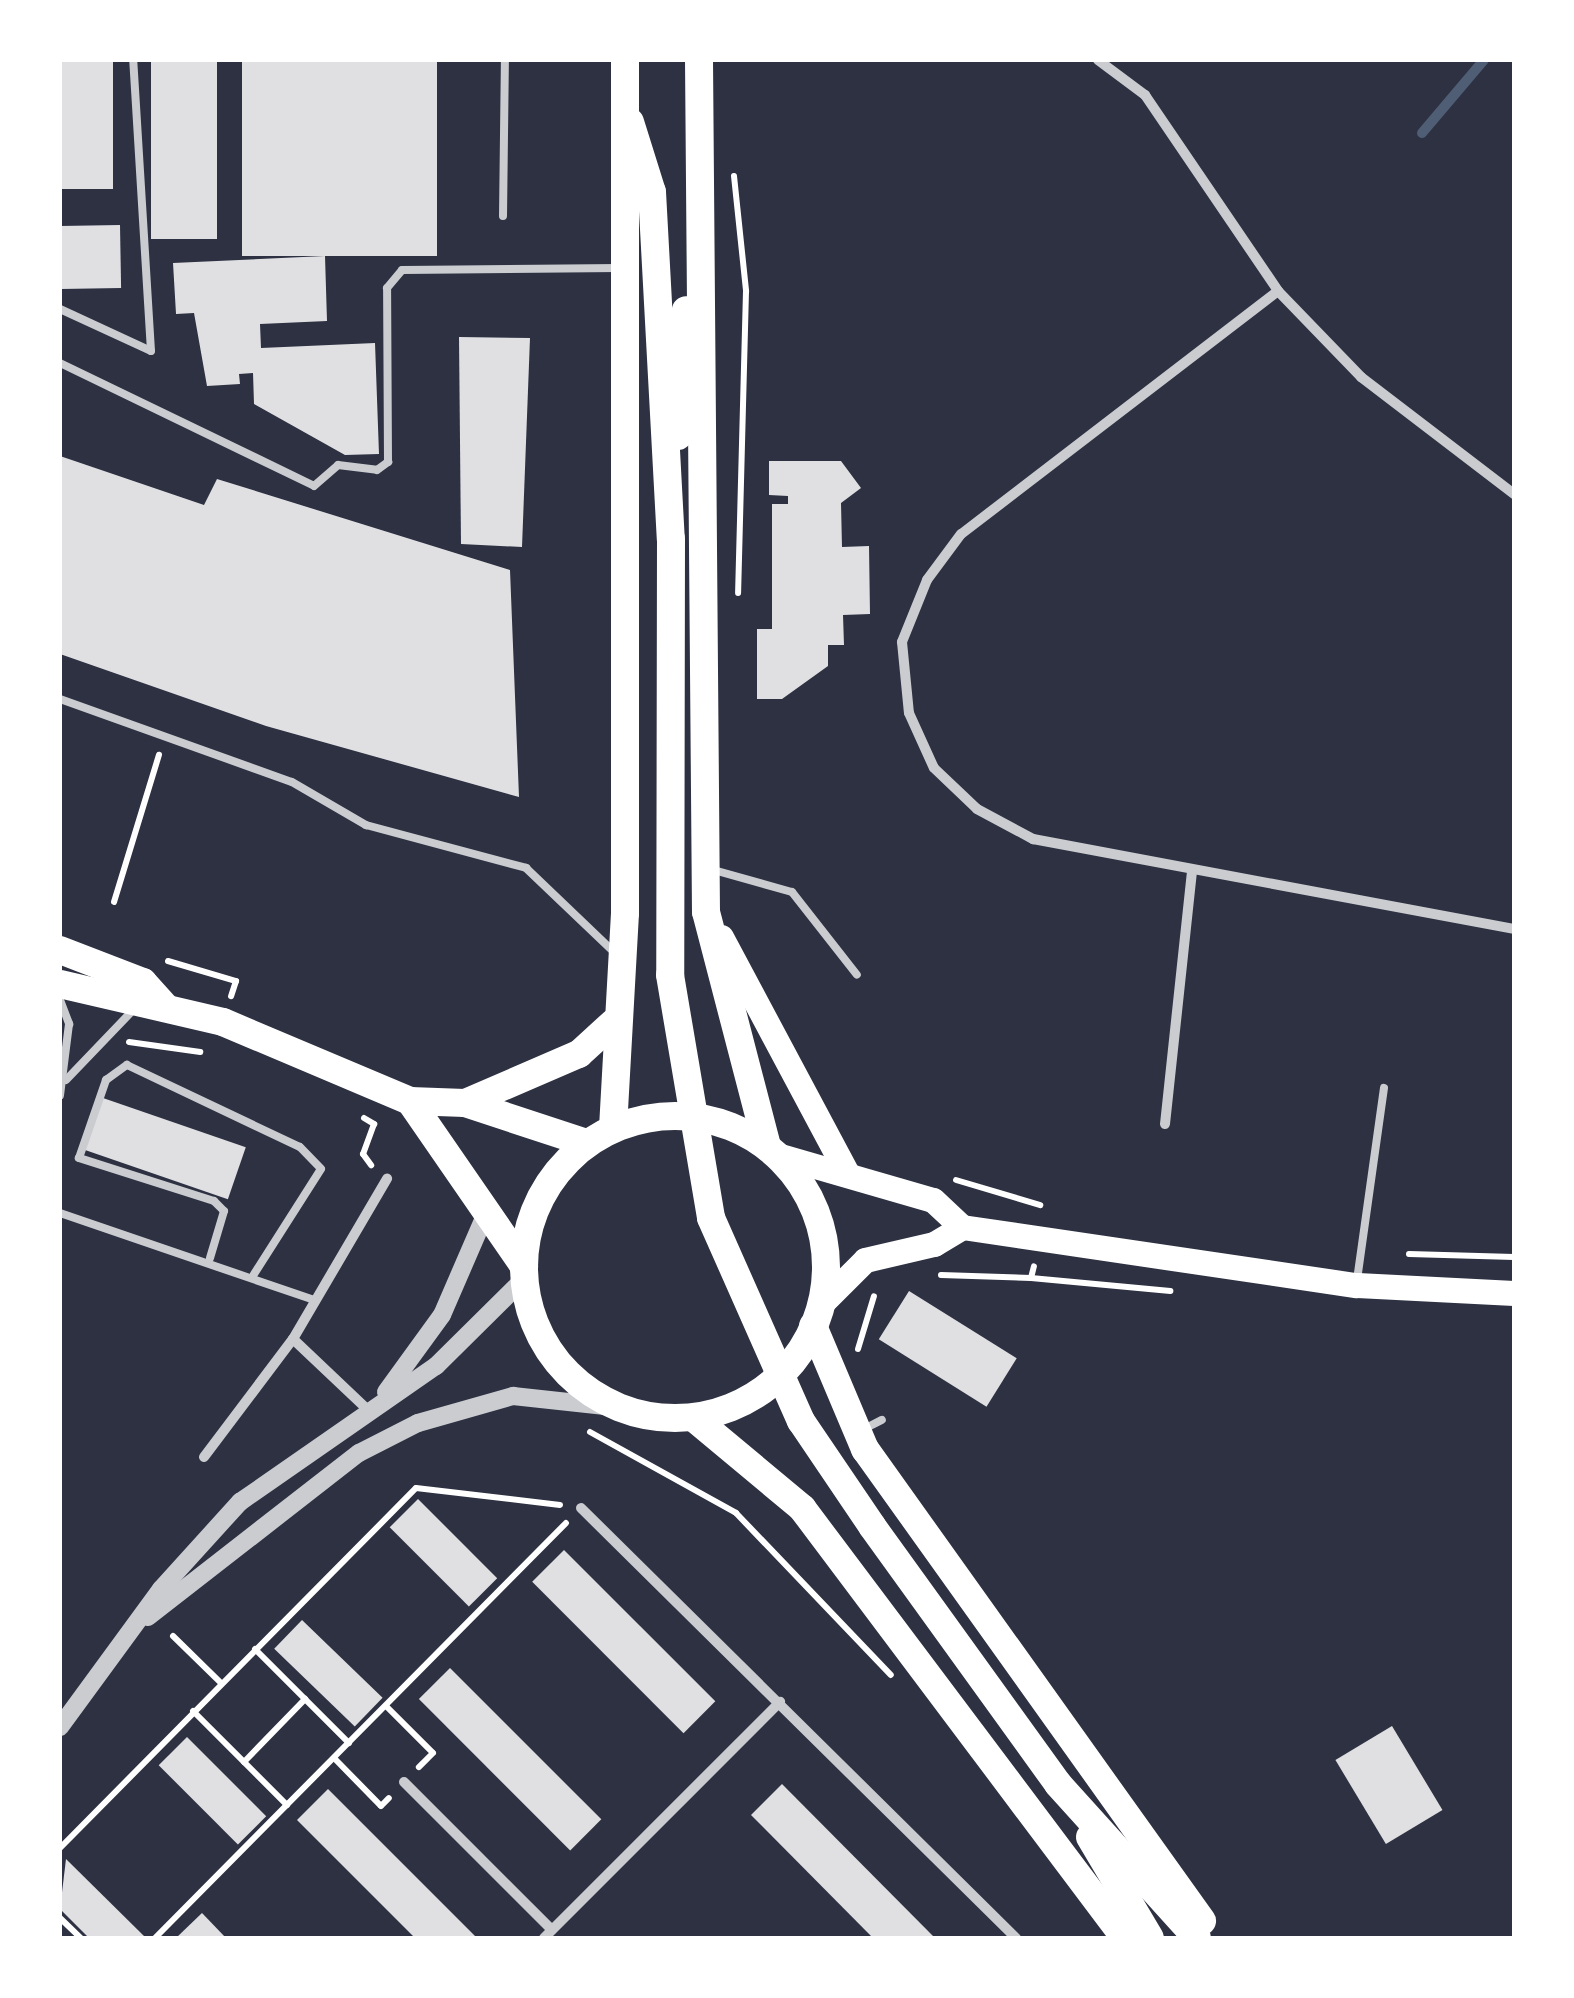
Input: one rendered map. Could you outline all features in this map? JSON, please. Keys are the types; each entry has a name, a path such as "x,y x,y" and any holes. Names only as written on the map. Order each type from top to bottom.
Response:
{"highway":[{"path":"612,1128 613,1023 623,962 630,268 626,60"},
{"path":"671,539 700,69"},
{"path":"700,69 705,869 714,967 772,1149 814,1207 818,1314 856,1432 1214,1938"},
{"path":"630,122 652,192 671,539 670,975 711,1218 801,1421 1058,1784 1150,1938"},
{"path":"60,950 143,982 164,1004 410,1101 465,1104 587,1143"},
{"path":"60,984 135,1008 164,1004"},
{"path":"465,1104 579,1054 613,1023"},
{"path":"410,1101 487,1210 523,1273 552,1356 614,1406 694,1418 738,1406 777,1380 818,1314"},
{"path":"523,1273 544,1189 587,1143 612,1128 699,1117 772,1149"},
{"path":"694,1418 802,1508 1124,1938"},
{"path":"1058,1784 1197,1938"}],"main road":[{"path":"705,869 735,968 846,1171"},
{"path":"772,1149 933,1200 962,1226 1357,1285 1514,1293"},
{"path":"818,1314 865,1260 934,1244 962,1226"}],"street":[{"path":"1098,60 1145,96 1278,291 1362,377 1514,494"},
{"path":"1278,291 961,534 927,580 902,642 909,713 934,768 977,809 1032,839 1192,872 1514,929"},
{"path":"1165,1124 1192,872"},
{"path":"204,1457 293,1339 387,1179"},
{"path":"368,1410 442,1315 487,1210"},
{"path":"60,1727 127,1633 240,1502 436,1366 523,1273"},
{"path":"293,1339 368,1410"},
{"path":"127,1633 358,1453 418,1423 513,1396 614,1406"},
{"path":"581,1508 1016,1938"},
{"path":"404,1782 548,1934 780,1702"}],"lane":[{"path":"60,309 151,351 133,60"},
{"path":"503,216 504,60"},
{"path":"60,363 314,486 338,465 385,468 387,288 402,270 630,268"},
{"path":"60,699 292,782 366,825 526,868 623,962"},
{"path":"705,869 792,892 857,975"},
{"path":"60,1000 66,1080"},
{"path":"60,1095 66,1080 135,1008"},
{"path":"210,1258 224,1211 214,1202 80,1158 106,1080 128,1065 300,1147 321,1169 254,1274"},
{"path":"1357,1285 1384,1088"},
{"path":"60,1213 210,1258 314,1300"},
{"path":"856,1432 882,1420"}],"path":[{"path":"733,157 746,292 737,601"},
{"path":"114,902 166,736"},
{"path":"109,1052 143,1040 212,1054"},
{"path":"349,1110 374,1124 364,1154 387,1179"},
{"path":"933,1172 1059,1209"},
{"path":"1359,1254 1514,1258"},
{"path":"928,1276 1032,1273"},
{"path":"860,1358 862,1320 886,1285"},
{"path":"60,1848 416,1488 581,1508"},
{"path":"155,1938 581,1508"},
{"path":"173,1636 221,1683"},
{"path":"256,1649 349,1743"},
{"path":"244,1762 306,1700"},
{"path":"334,1758 381,1806 433,1753 386,1706"},
{"path":"193,1711 287,1805"},
{"path":"60,1918 81,1938"}],"building":[{"path":"60,60 113,60 113,189 60,189"},
{"path":"151,60 217,60 217,239 151,239"},
{"path":"242,60 437,60 437,256 242,256"},
{"path":"120,225 121,288 61,289 60,226"},
{"path":"325,256 327,321 260,324 261,348 375,343 379,454 345,455 254,404 253,373 239,374 240,384 207,386 194,313 176,314 173,263"},
{"path":"459,337 530,338 522,547 461,544"},
{"path":"60,456 204,505 217,479 510,570 519,797 266,726 60,654"},
{"path":"769,461 841,461 861,488 841,503 842,547 869,546 870,614 843,615 844,645 828,645 828,666 782,699 757,699 757,629 772,629 772,504 788,504 788,496 769,495"},
{"path":"103,1098 246,1147 228,1199 85,1150"},
{"path":"909,1291 1017,1358 986,1407 879,1339"},
{"path":"418,1499 497,1578 469,1606 390,1527"},
{"path":"564,1550 715,1701 684,1733 532,1582"},
{"path":"302,1620 383,1698 355,1727 274,1649"},
{"path":"450,1668 601,1819 570,1850 419,1699"},
{"path":"1392,1726 1442,1810 1386,1844 1335,1760"},
{"path":"187,1737 266,1816 238,1844 159,1765"},
{"path":"782,1784 931,1938 873,1938 751,1815"},
{"path":"328,1789 477,1938 415,1938 297,1820"},
{"path":"66,1859 146,1938 89,1938 60,1909"},
{"path":"202,1913 226,1938 176,1938"}],"waterway":[{"path":"1422,133 1484,60"}]}
